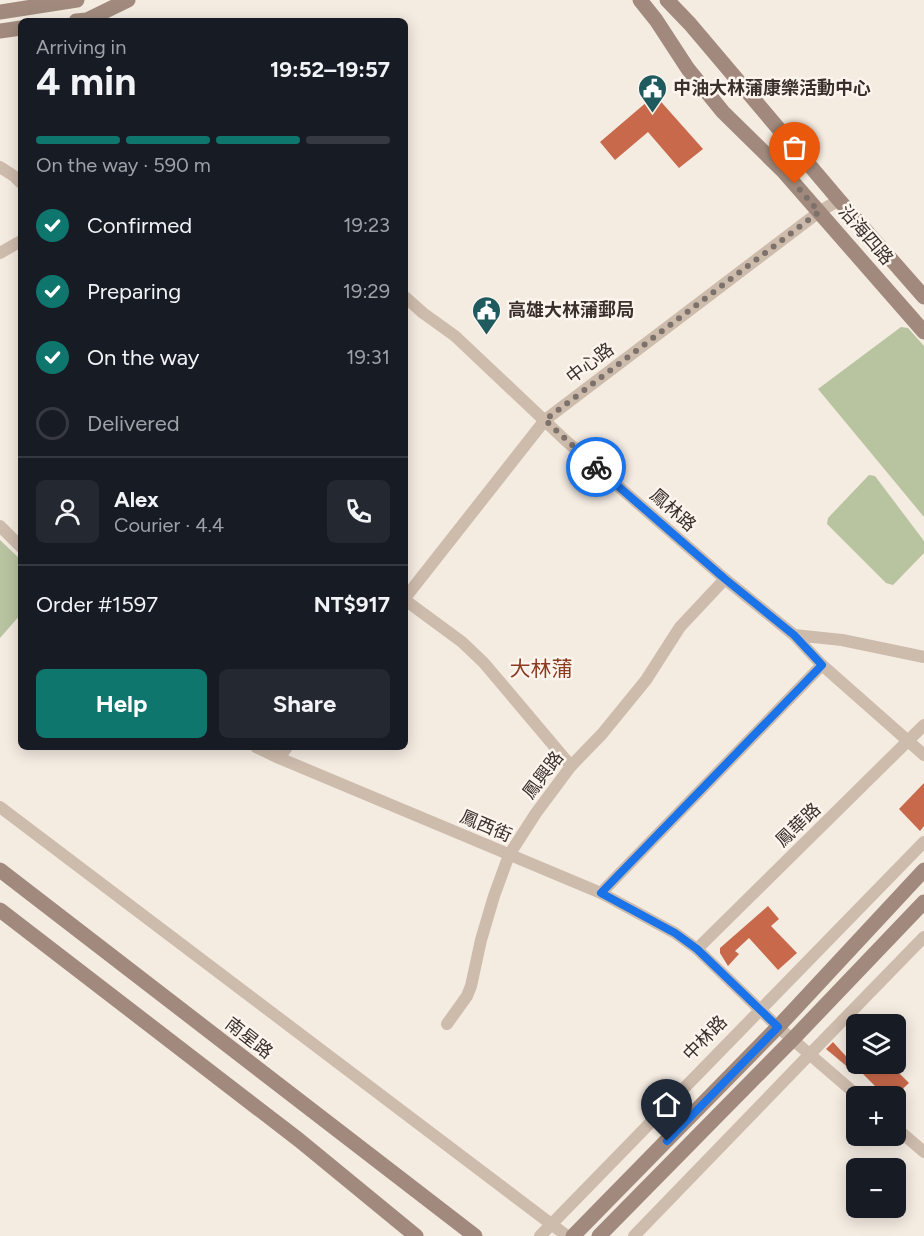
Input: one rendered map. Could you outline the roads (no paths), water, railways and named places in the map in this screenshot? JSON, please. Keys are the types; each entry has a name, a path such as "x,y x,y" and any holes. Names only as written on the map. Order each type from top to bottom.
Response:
{"street":[{"path":"0,12 78,0 83,18"},
{"path":"88,18 128,0"},
{"name":"沿海四路","path":"640,0 688,69 723,112 784,172 924,332"},
{"name":"沿海四路","path":"667,0 924,297"},
{"path":"0,31 18,28"},
{"path":"0,167 18,180"},
{"name":"中心路","path":"408,595 545,420 819,212 839,200"},
{"path":"0,253 18,243"},
{"name":"鳳林路","path":"408,300 455,336 565,440 725,579 794,635 822,665 924,755"},
{"path":"0,526 18,544"},
{"name":"鳳興路","path":"447,1024 467,996 471,986 494,896 510,855 536,813 571,766 602,734 646,680 680,627 725,579"},
{"path":"408,601 462,642 484,663 571,766"},
{"path":"794,635 842,640 924,657"},
{"path":"601,893 822,665"},
{"name":"鳳華路","path":"697,949 924,725"},
{"name":"鳳西街","path":"262,750 601,893 675,933 697,949 792,1040 846,1086"},
{"path":"279,758 286,750"},
{"path":"0,807 567,1236"},
{"name":"中林路","path":"540,1236 924,842"},
{"name":"南星路","path":"0,870 475,1236"},
{"path":"573,1236 778,1027 924,870"},
{"path":"599,1236 924,902"},
{"path":"0,910 299,1140 416,1236"},
{"path":"634,1236 924,938"},
{"path":"906,1137 924,1152"}],"place":[{"name":"中油大林蒲康樂活動中心","path":"652,114"},
{"name":"高雄大林蒲郵局","path":"487,336"}],"district":[{"name":"大林蒲","path":"541,668"}]}
